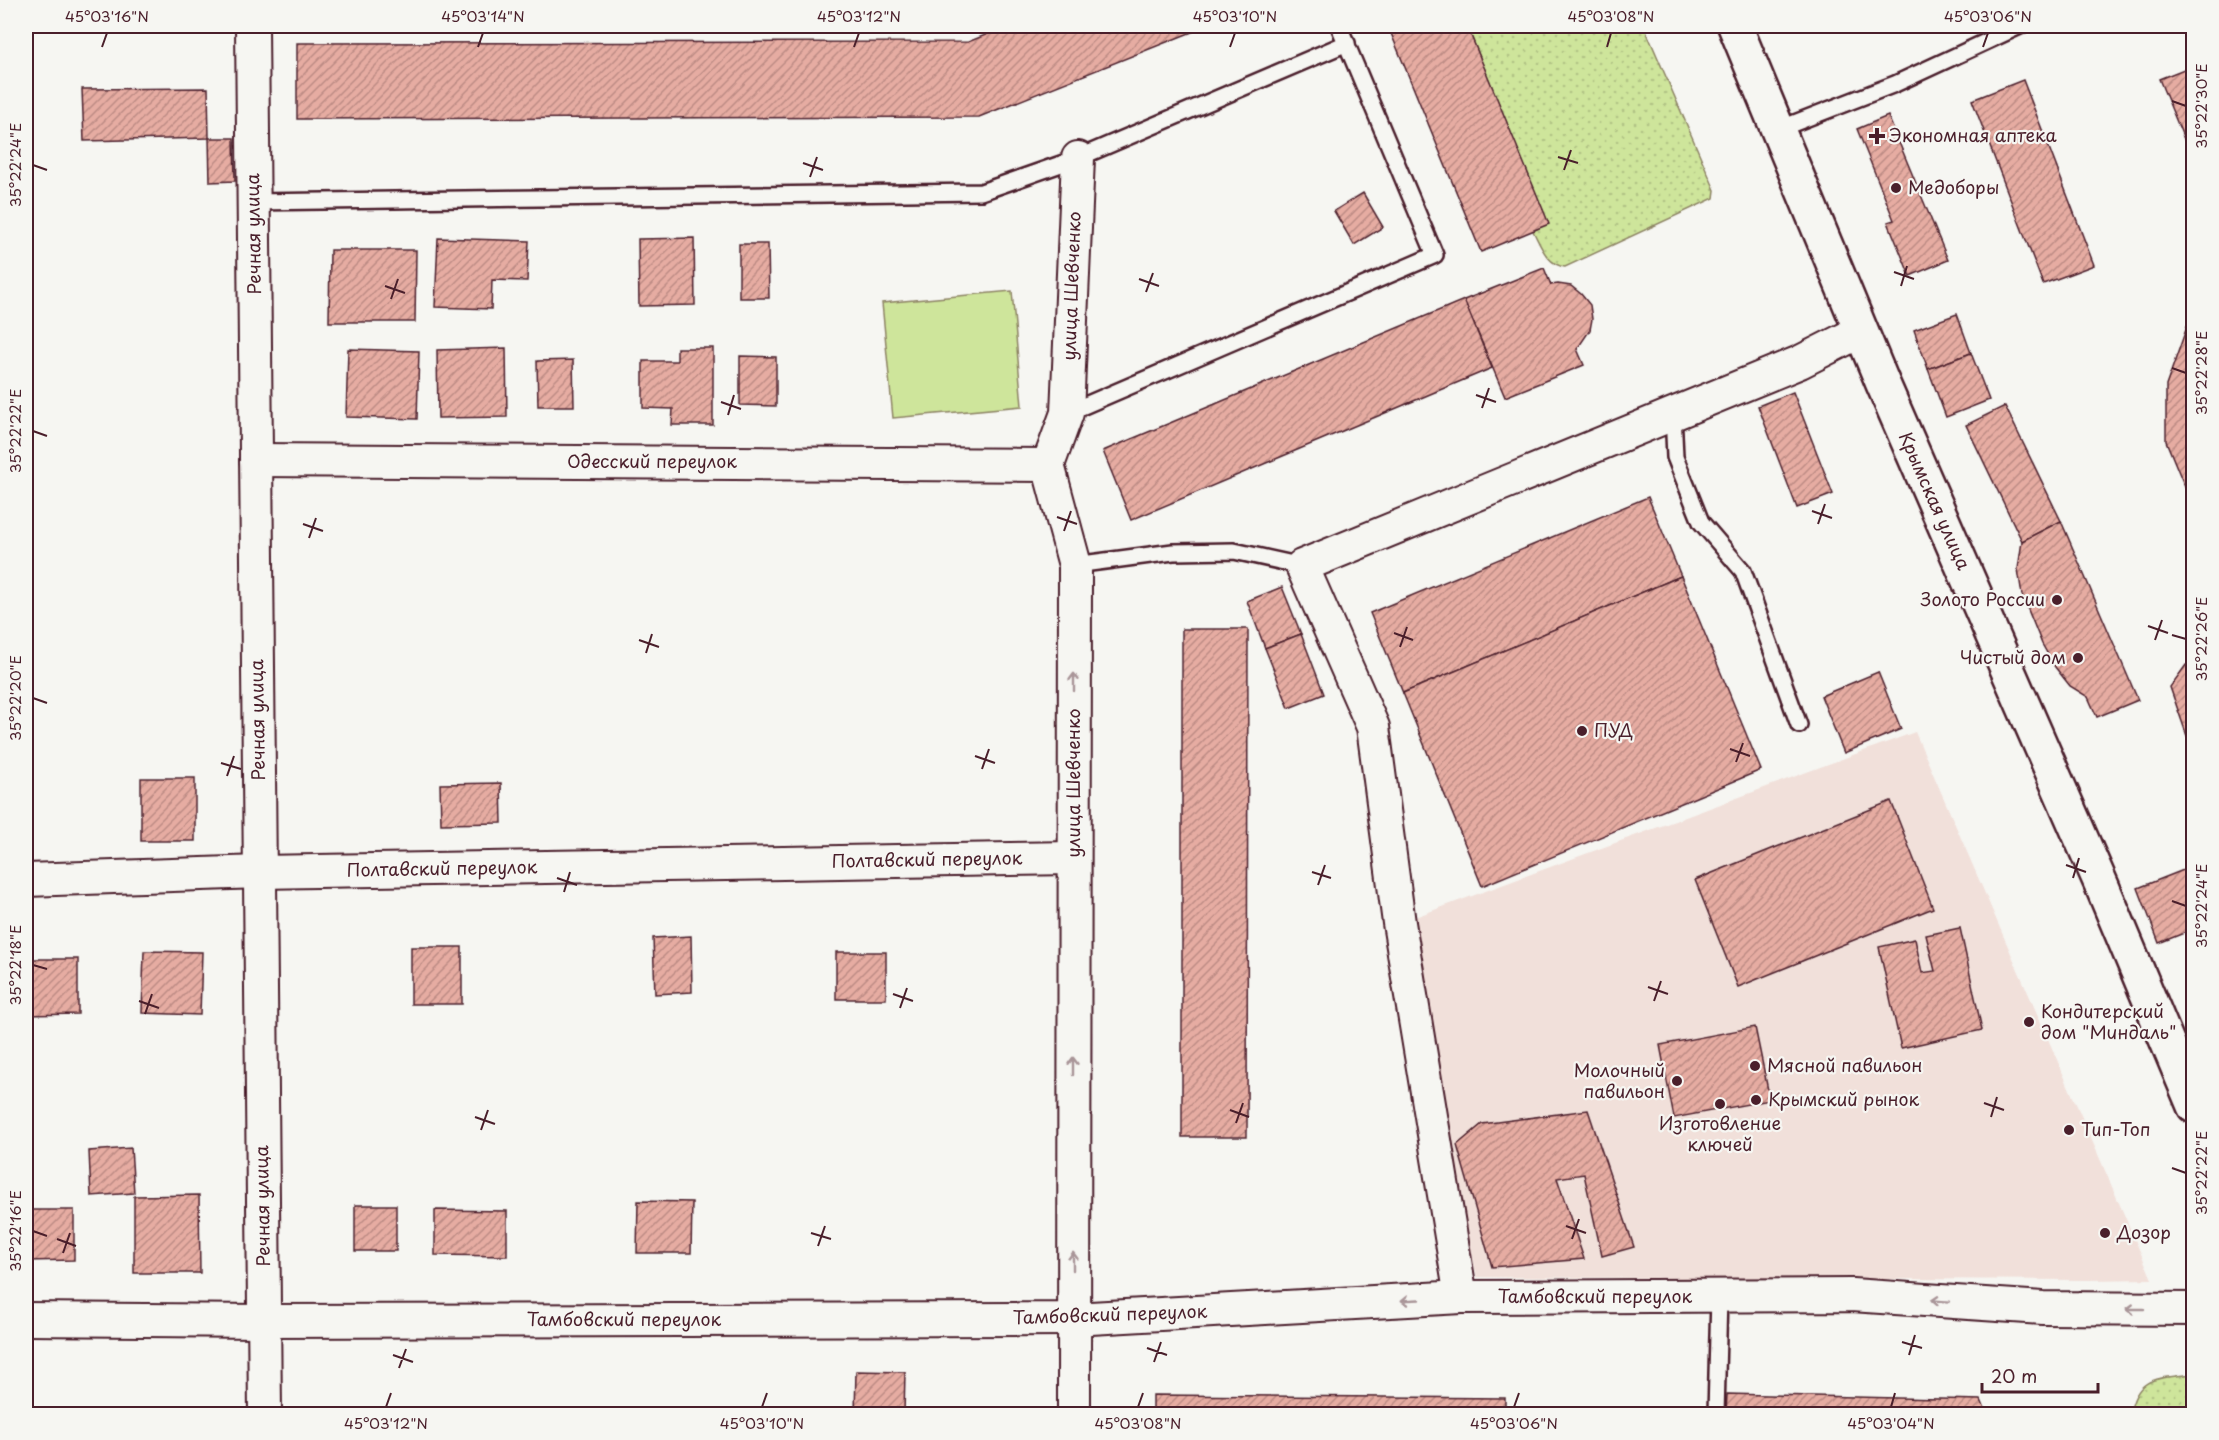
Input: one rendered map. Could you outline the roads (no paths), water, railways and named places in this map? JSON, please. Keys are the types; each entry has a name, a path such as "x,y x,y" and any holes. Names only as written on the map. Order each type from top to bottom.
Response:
{"main road":[{"name":"Крымская улица","path":"1735,26 1861,331 2102,885 2193,1106"}],"street":[{"name":"Речная улица","path":"252,26 265,1414"},
{"name":"улица Шевченко","path":"1074,1414 1075,565 1048,465 1067,413 1078,158"},
{"path":"1461,1297 1399,923 1373,727 1302,566 1800,362 1861,331"},
{"name":"Одесский переулок","path":"256,460 1048,465"},
{"name":"Полтавский переулок","path":"26,880 260,872 1074,858"},
{"name":"Тамбовский переулок","path":"26,1319 264,1321 1073,1319 1461,1297 1852,1295 2043,1308 2193,1309"}],"lane":[{"path":"1067,413 1435,255 1339,26"},
{"path":"1779,129 1895,84 2020,26"},
{"path":"253,202 981,192 1078,158 1347,43"},
{"path":"1673,413 1675,457 1683,479 1701,522 1743,571 1799,726"},
{"path":"1075,565 1173,552 1234,551 1302,566"},
{"path":"1716,1414 1719,1296"}],"place":[{"name":"Экономная аптека","path":"1877,136"},
{"name":"Медоборы","path":"1896,188"},
{"name":"Золото России","path":"2057,600"},
{"name":"Чистый дом","path":"2078,658"},
{"name":"ПУД","path":"1582,731"},
{"name":"Кондитерский дом \"Миндаль\"","path":"2029,1022"},
{"name":"Мясной павильон","path":"1755,1066"},
{"name":"Молочный павильон","path":"1677,1081"},
{"name":"Крымский рынок","path":"1756,1100"},
{"name":"Изготовление ключей","path":"1720,1104"},
{"name":"Тип-Топ","path":"2069,1130"},
{"name":"Дозор","path":"2105,1233"}]}
